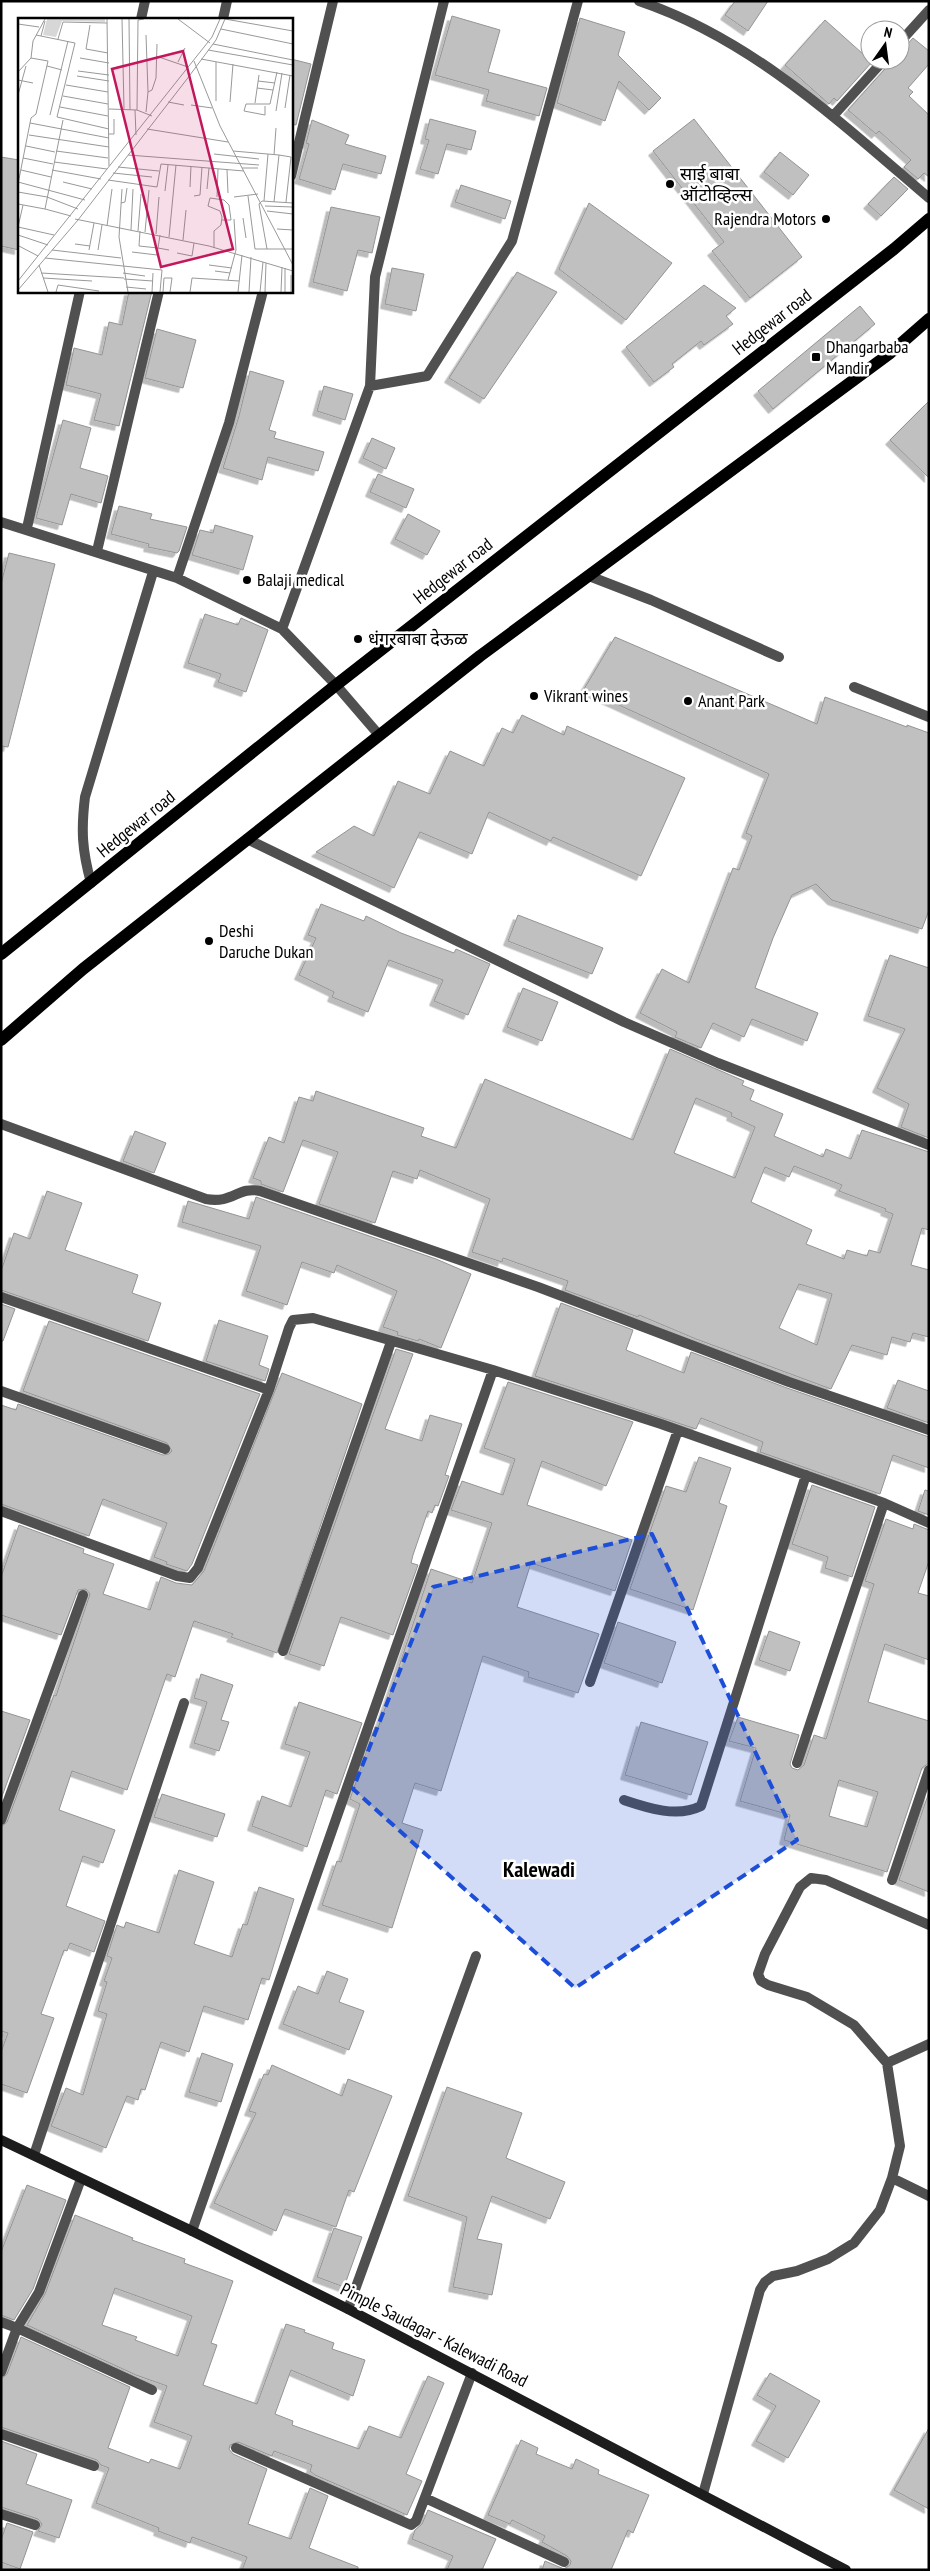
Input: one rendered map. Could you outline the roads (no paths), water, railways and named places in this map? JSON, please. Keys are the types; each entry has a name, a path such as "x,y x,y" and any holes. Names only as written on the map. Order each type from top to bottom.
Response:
{"main road":[{"name":"Hedgewar road","path":"1,954 336,685 894,249 929,219"},
{"path":"1,1040 83,968 480,656 889,354 929,319"},
{"name":"Pimple Saudagar - Kalewadi Road","path":"1,2140 80,2179 192,2230 348,2309 846,2570"}],"street":[{"path":"142,18 145,1"},
{"path":"223,18 227,1"},
{"path":"292,172 333,1"},
{"path":"282,630 370,386 375,277 444,1"},
{"path":"370,386 427,376 512,241 578,1"},
{"path":"639,1 705,28 736,46 833,116 929,198"},
{"path":"910,31 929,10"},
{"path":"833,116 875,70"},
{"path":"27,528 80,292"},
{"path":"97,551 159,292"},
{"path":"178,578 229,423 263,292"},
{"path":"1,522 27,528 153,572 178,578 282,630 336,685 379,735"},
{"path":"91,883 82,850 81,826 85,797 153,572"},
{"path":"589,576 651,600 779,657"},
{"path":"854,687 929,717"},
{"path":"247,839 624,1022 718,1063 929,1145"},
{"path":"1,1124 206,1199 227,1200 243,1191 251,1189 260,1191 538,1288 789,1382 929,1430"},
{"path":"1,1297 269,1390"},
{"path":"1,1512 177,1576 190,1578 198,1568 269,1390 293,1320 312,1318 493,1370 678,1430 884,1503 929,1523"},
{"path":"284,1651 391,1342"},
{"path":"192,2230 493,1370"},
{"path":"1,1391 165,1449"},
{"path":"590,1682 678,1430"},
{"path":"624,1800 653,1810 690,1812 701,1806 806,1475"},
{"path":"797,1763 884,1503"},
{"path":"1,1820 83,1595"},
{"path":"34,2155 184,1703"},
{"path":"892,1880 929,1770"},
{"path":"703,2494 760,2290 765,2282 773,2276 797,2271 828,2259 854,2243 880,2210 892,2178 900,2146 887,2063 854,2024 807,1998 761,1981 758,1974 760,1966 800,1887 810,1878 826,1880 929,1925"},
{"path":"348,2309 476,1956"},
{"path":"887,2063 929,2044"},
{"path":"892,2178 929,2196"},
{"path":"1,2372 17,2328 39,2292 80,2179"},
{"path":"1,2322 152,2390"},
{"path":"236,2448 411,2526 416,2521 472,2373"},
{"path":"1,2434 94,2466"},
{"path":"424,2498 564,2562"},
{"path":"1,2514 35,2526"}],"place":[{"name":"साई बाबा ऑटोव्हिल्स","path":"670,184"},
{"name":"Rajendra Motors","path":"826,219"},
{"name":"Dhangarbaba Mandir","path":"816,357"},
{"name":"Balaji medical","path":"247,580"},
{"name":"धंगरबाबा देऊळ","path":"358,639"},
{"name":"Vikrant wines","path":"534,696"},
{"name":"Anant Park","path":"688,701"},
{"name":"Deshi Daruche Dukan","path":"209,941"}],"district":[{"name":"Kalewadi","path":"539,1869"}]}
